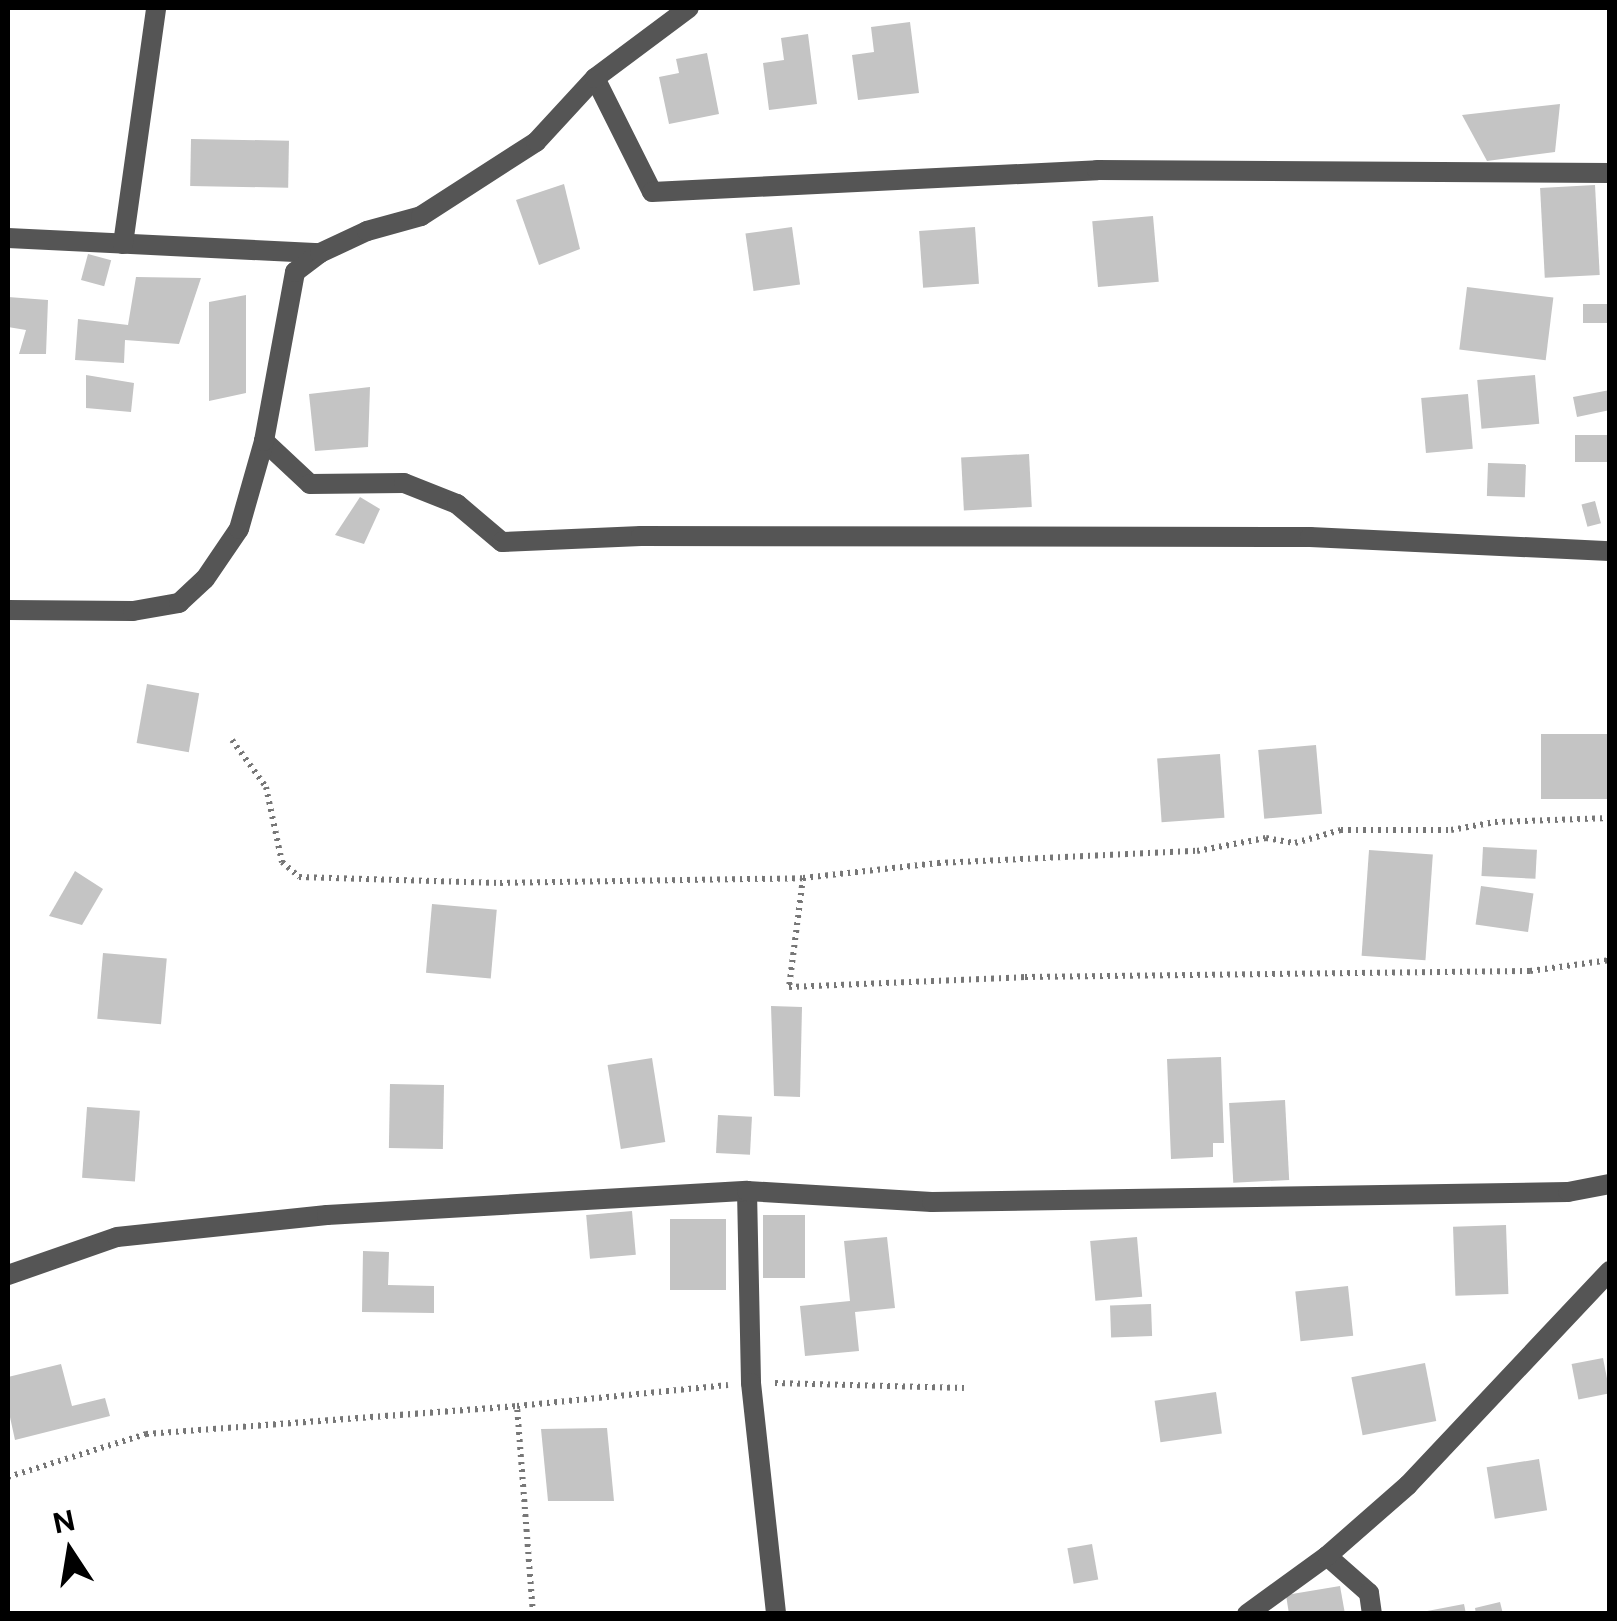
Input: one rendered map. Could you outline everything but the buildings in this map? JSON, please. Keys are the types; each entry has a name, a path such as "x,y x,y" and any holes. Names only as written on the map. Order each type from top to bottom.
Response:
{"street":[{"path":"122,244 156,8"},
{"path":"8,610 133,611 179,603 205,580 239,529 264,440 295,272 320,253 367,231 421,216 536,142 595,78 689,8"},
{"path":"595,78 652,192 1097,170 1610,173"},
{"path":"8,238 320,253"},
{"path":"264,440 310,484 404,483 458,504 502,542 641,536 1310,538 1610,552"},
{"path":"1568,1192 1610,1184"},
{"path":"746,1191 751,1383 776,1614"},
{"path":"8,1275 116,1237 328,1216 746,1191 932,1202 1568,1192 1610,1195"},
{"path":"1248,1614 1327,1556 1408,1485 1610,1271"},
{"path":"1327,1556 1369,1593 1372,1614"}],"path":[{"path":"232,740 266,786 282,862 300,877 482,883 803,878 938,862 1197,852 1266,838 1295,843 1341,830 1451,830 1495,822 1610,818"},
{"path":"803,878 789,986 1025,977 1530,971 1610,960"},
{"path":"8,1476 146,1434 517,1406 751,1383 964,1388"},
{"path":"517,1406 533,1614"}]}
